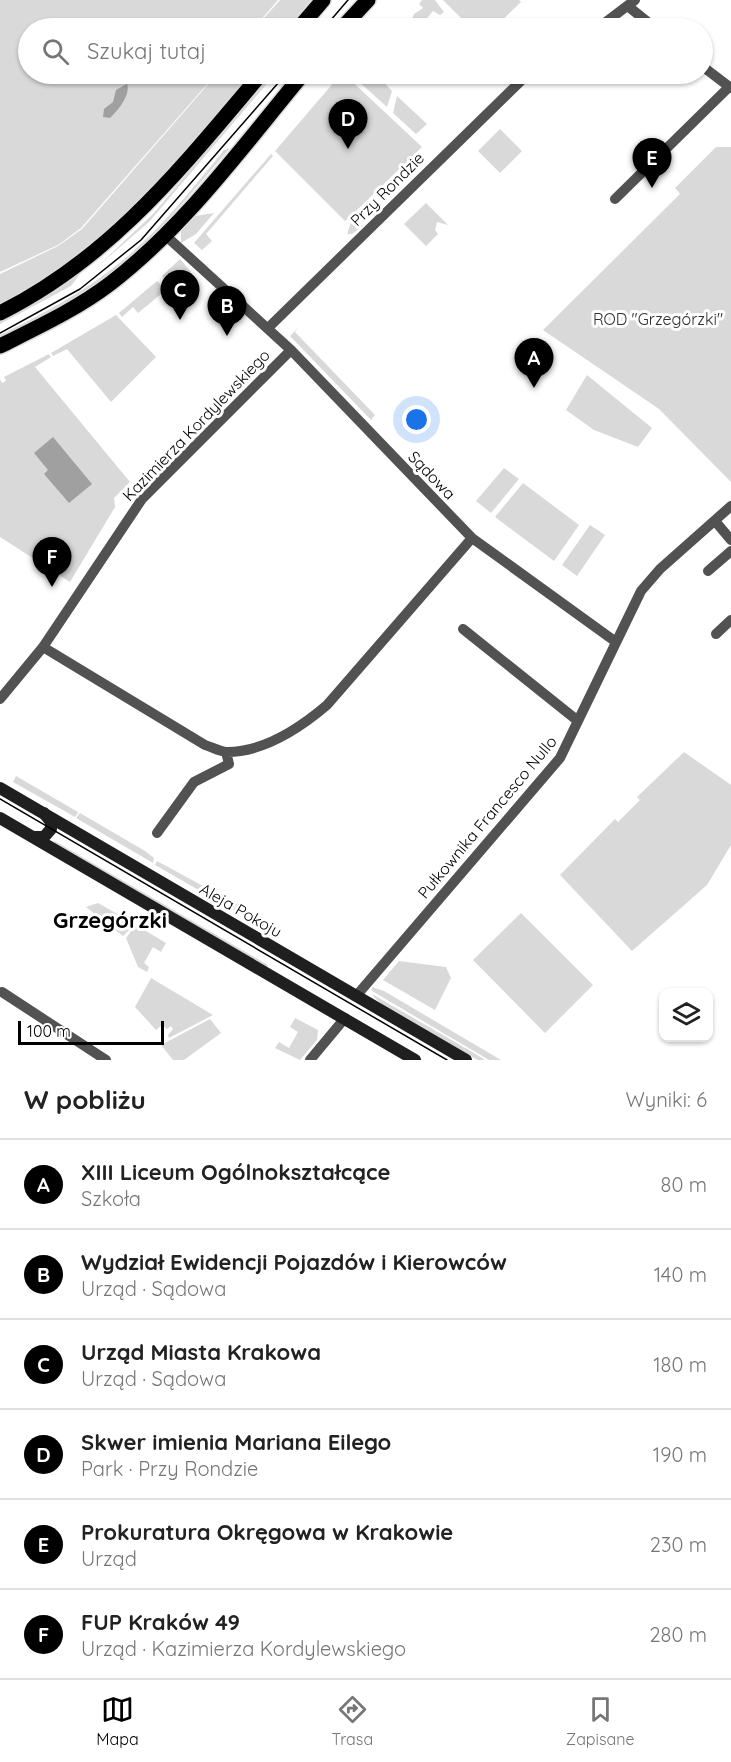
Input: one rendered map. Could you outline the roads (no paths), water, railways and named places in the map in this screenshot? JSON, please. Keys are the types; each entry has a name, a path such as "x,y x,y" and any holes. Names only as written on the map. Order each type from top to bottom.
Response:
{"main road":[{"path":"308,18 323,0"},
{"path":"351,18 368,0"},
{"path":"0,313 68,271 133,219 179,170 252,84"},
{"path":"0,346 94,295 131,267 165,235 294,84"},
{"name":"Aleja Pokoju","path":"0,788 466,1060"},
{"path":"32,837 42,838 50,831 51,822 44,813"},
{"path":"0,819 415,1060"}],"street":[{"path":"612,18 632,4 646,18"},
{"path":"615,199 730,88 713,75"},
{"name":"Przy Rondzie","path":"268,328 518,84"},
{"name":"Sądowa","path":"165,235 291,350 472,538 616,642"},
{"name":"Kazimierza Kordylewskiego","path":"0,699 43,647 138,504 291,350"},
{"name":"Pułkownika Francesco Nullo","path":"357,995 560,758 641,591 660,569 731,506"},
{"path":"715,521 731,540"},
{"path":"43,647 205,745 226,752 253,748 275,740 305,723 327,705 472,538"},
{"path":"708,571 731,551"},
{"path":"716,634 731,621"},
{"path":"463,629 578,721"},
{"path":"157,833 194,782 229,764 226,752"},
{"path":"2,992 106,1060"},
{"path":"310,1060 345,1018"}],"tram line":[{"path":"333,18 348,0"},
{"path":"0,333 80,289 141,240 277,84"},
{"path":"0,799 447,1060"}],"place":[{"name":"Skwer imienia Mariana Eilego","path":"348,149"},
{"name":"Prokuratura Okręgowa w Krakowie","path":"652,188"},
{"name":"Urząd Miasta Krakowa","path":"180,320"},
{"name":"Wydział Ewidencji Pojazdów i Kierowców","path":"227,336"},
{"name":"XIII Liceum Ogólnokształcące","path":"534,388"},
{"name":"FUP Kraków 49","path":"52,587"}],"district":[{"name":"Grzegórzki","path":"110,920"}],"park label":[{"name":"ROD \"Grzegórzki\"","path":"658,319"}]}
